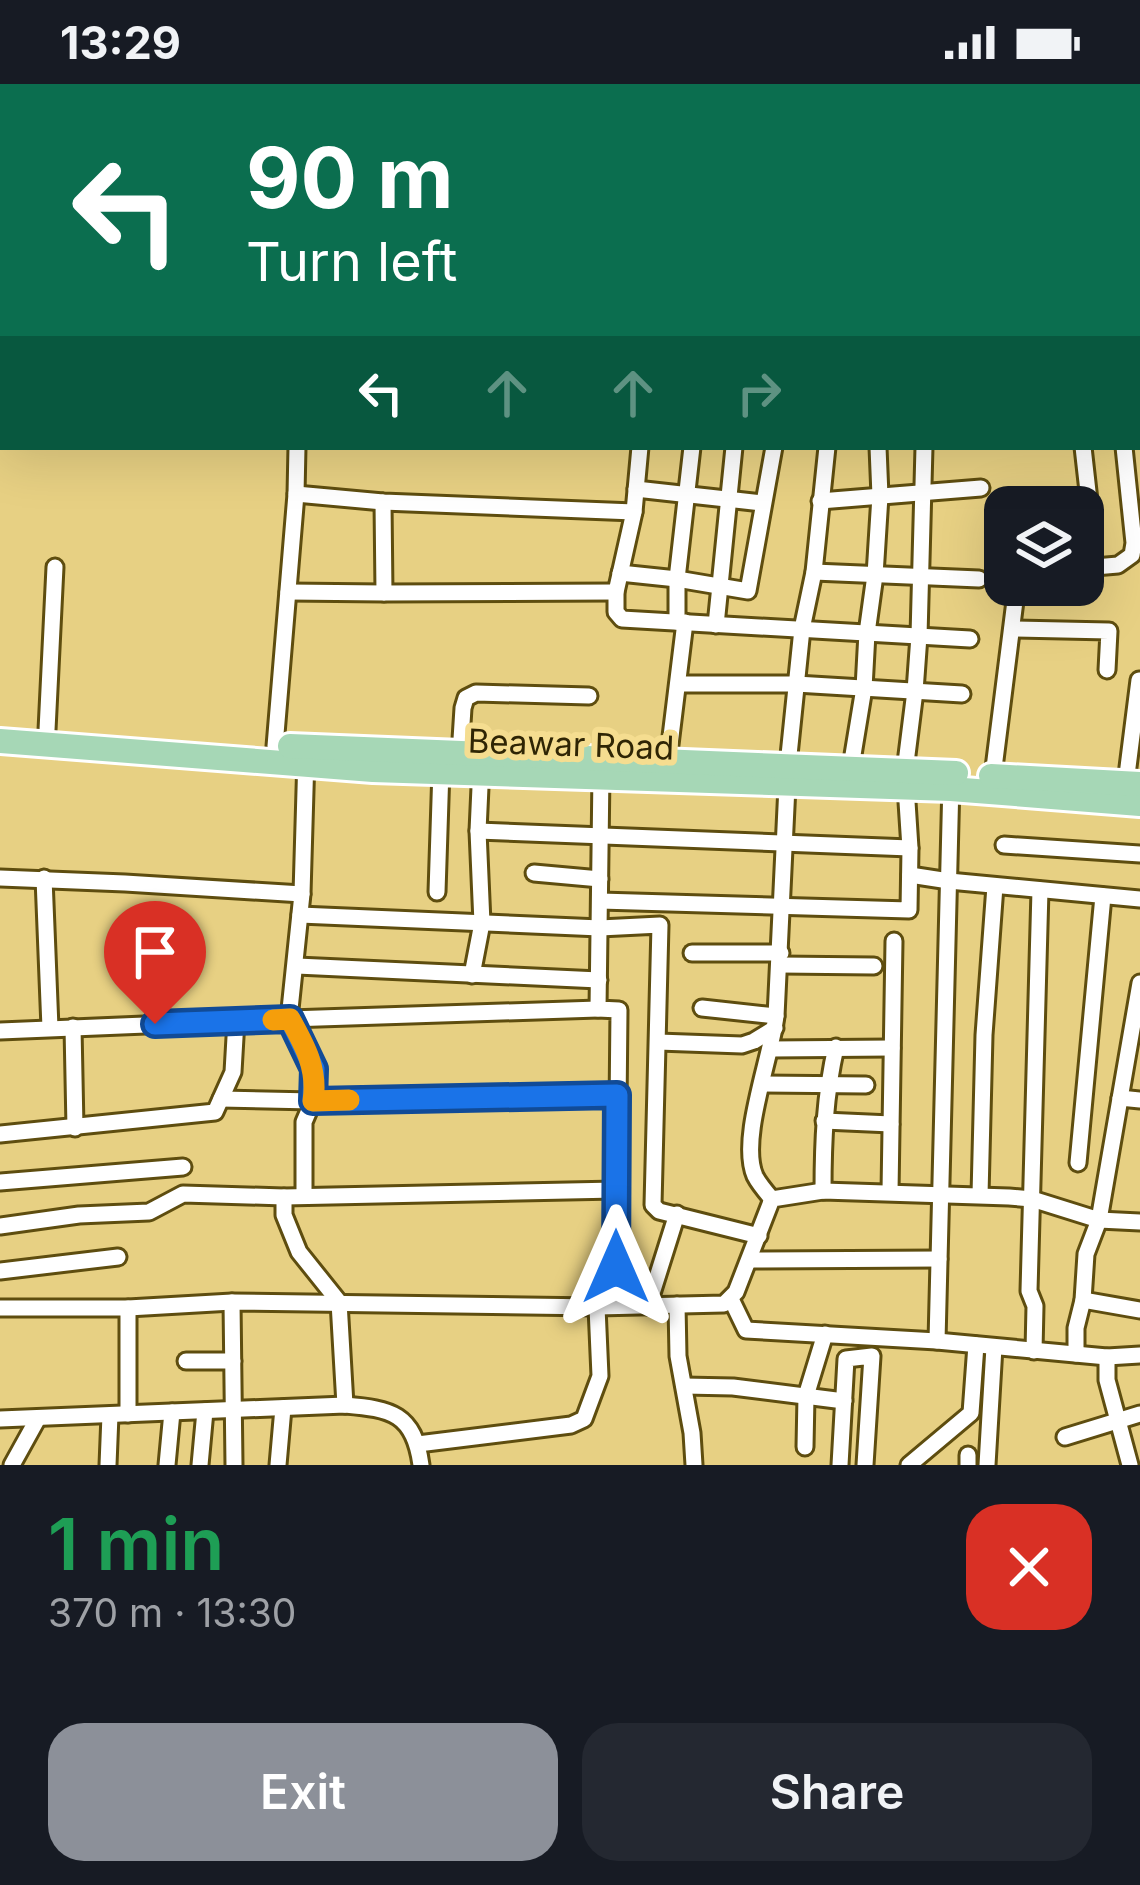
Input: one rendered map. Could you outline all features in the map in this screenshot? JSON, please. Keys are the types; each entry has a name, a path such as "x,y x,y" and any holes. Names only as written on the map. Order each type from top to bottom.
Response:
{"main road":[{"name":"Beawar Road","path":"0,725 274,746 306,755"},
{"name":"Beawar Road","path":"0,741 1135,790"},
{"name":"Beawar Road","path":"601,768 668,760 788,774 850,767 905,779"},
{"name":"Beawar Road","path":"952,781 993,776 1135,790"}],"street":[{"path":"274,746 297,450"},
{"path":"640,450 634,512 616,592 616,612 622,619 970,639"},
{"path":"668,760 678,684 677,578 692,450"},
{"path":"716,625 734,450"},
{"path":"620,573 748,591 773,450"},
{"path":"772,1199 756,1179 750,1159 751,1132 774,1035 782,842 796,684 827,450"},
{"path":"850,767 864,688 875,575 878,450"},
{"path":"600,901 910,910 905,779 919,636 924,450"},
{"path":"1082,450 1087,486"},
{"path":"1104,566 1118,565 1132,555 1124,450"},
{"path":"820,501 981,488"},
{"path":"636,489 762,503"},
{"path":"296,494 634,512"},
{"path":"383,502 384,593"},
{"path":"47,730 55,567"},
{"path":"814,572 979,579"},
{"path":"287,592 616,592"},
{"path":"993,776 1015,606"},
{"path":"1012,629 1109,631 1107,670"},
{"path":"1135,790 1139,680"},
{"path":"678,684 796,684 962,694"},
{"path":"437,892 461,762 466,698 476,693 589,696"},
{"path":"304,1195 304,1122 313,1101 314,1069 290,1019 302,894 306,755"},
{"path":"461,762 478,831 482,923 472,974"},
{"path":"598,1010 601,768"},
{"path":"937,1341 952,781"},
{"path":"478,831 910,848"},
{"path":"1004,845 1140,854"},
{"path":"534,873 600,879"},
{"path":"910,874 1140,899"},
{"path":"0,878 302,894"},
{"path":"44,878 50,1028"},
{"path":"980,1196 994,886"},
{"path":"1034,1351 1035,1306 1029,1291 1040,890"},
{"path":"1078,1163 1103,896"},
{"path":"300,915 600,928 660,925 653,1205 759,1236"},
{"path":"890,1192 894,941"},
{"path":"692,953 874,966"},
{"path":"296,966 599,980"},
{"path":"1076,1354 1086,1254 1099,1220 1140,982"},
{"path":"701,1008 774,1035 836,1047 892,1048"},
{"path":"0,1031 619,1010 616,1306"},
{"path":"0,1134 215,1112 233,1072 236,1020"},
{"path":"73,1028 75,1129"},
{"path":"658,1042 742,1045 774,1035"},
{"path":"823,1191 827,1085 836,1047"},
{"path":"763,1084 866,1085"},
{"path":"221,1100 617,1095"},
{"path":"1120,1098 1140,1100"},
{"path":"824,1121 891,1124"},
{"path":"0,1182 184,1167"},
{"path":"0,1226 149,1211 183,1194 284,1197 616,1190"},
{"path":"772,1199 823,1191 1032,1199 1099,1220 1140,1222"},
{"path":"284,1197 284,1215 298,1252 339,1302 344,1405"},
{"path":"0,1308 232,1302 716,1305 731,1299 772,1199"},
{"path":"648,1306 669,1213"},
{"path":"0,1271 118,1257"},
{"path":"748,1260 939,1259"},
{"path":"731,1299 746,1330 937,1341 1138,1360"},
{"path":"1083,1300 1140,1310"},
{"path":"232,1302 234,1465"},
{"path":"677,1305 678,1356 694,1465"},
{"path":"418,1444 571,1425 584,1419 600,1376 597,1307"},
{"path":"128,1308 128,1414"},
{"path":"805,1448 806,1396 825,1334"},
{"path":"909,1465 971,1413 985,1346"},
{"path":"985,1346 987,1465"},
{"path":"840,1465 846,1359 872,1356 865,1465"},
{"path":"1106,1357 1107,1380 1130,1465"},
{"path":"186,1361 232,1361"},
{"path":"684,1386 844,1401"},
{"path":"0,1419 344,1405 392,1411 418,1444 421,1465"},
{"path":"278,1465 283,1408"},
{"path":"200,1465 206,1411"},
{"path":"166,1465 172,1412"},
{"path":"1065,1437 1140,1414"},
{"path":"108,1465 110,1415"},
{"path":"12,1465 38,1418"}],"slow traffic":[{"path":"273,1020 290,1019 306,1048 314,1069 313,1101 349,1100"}],"route":[{"path":"155,1024 290,1019 314,1069 313,1101 617,1095 616,1267"}]}
